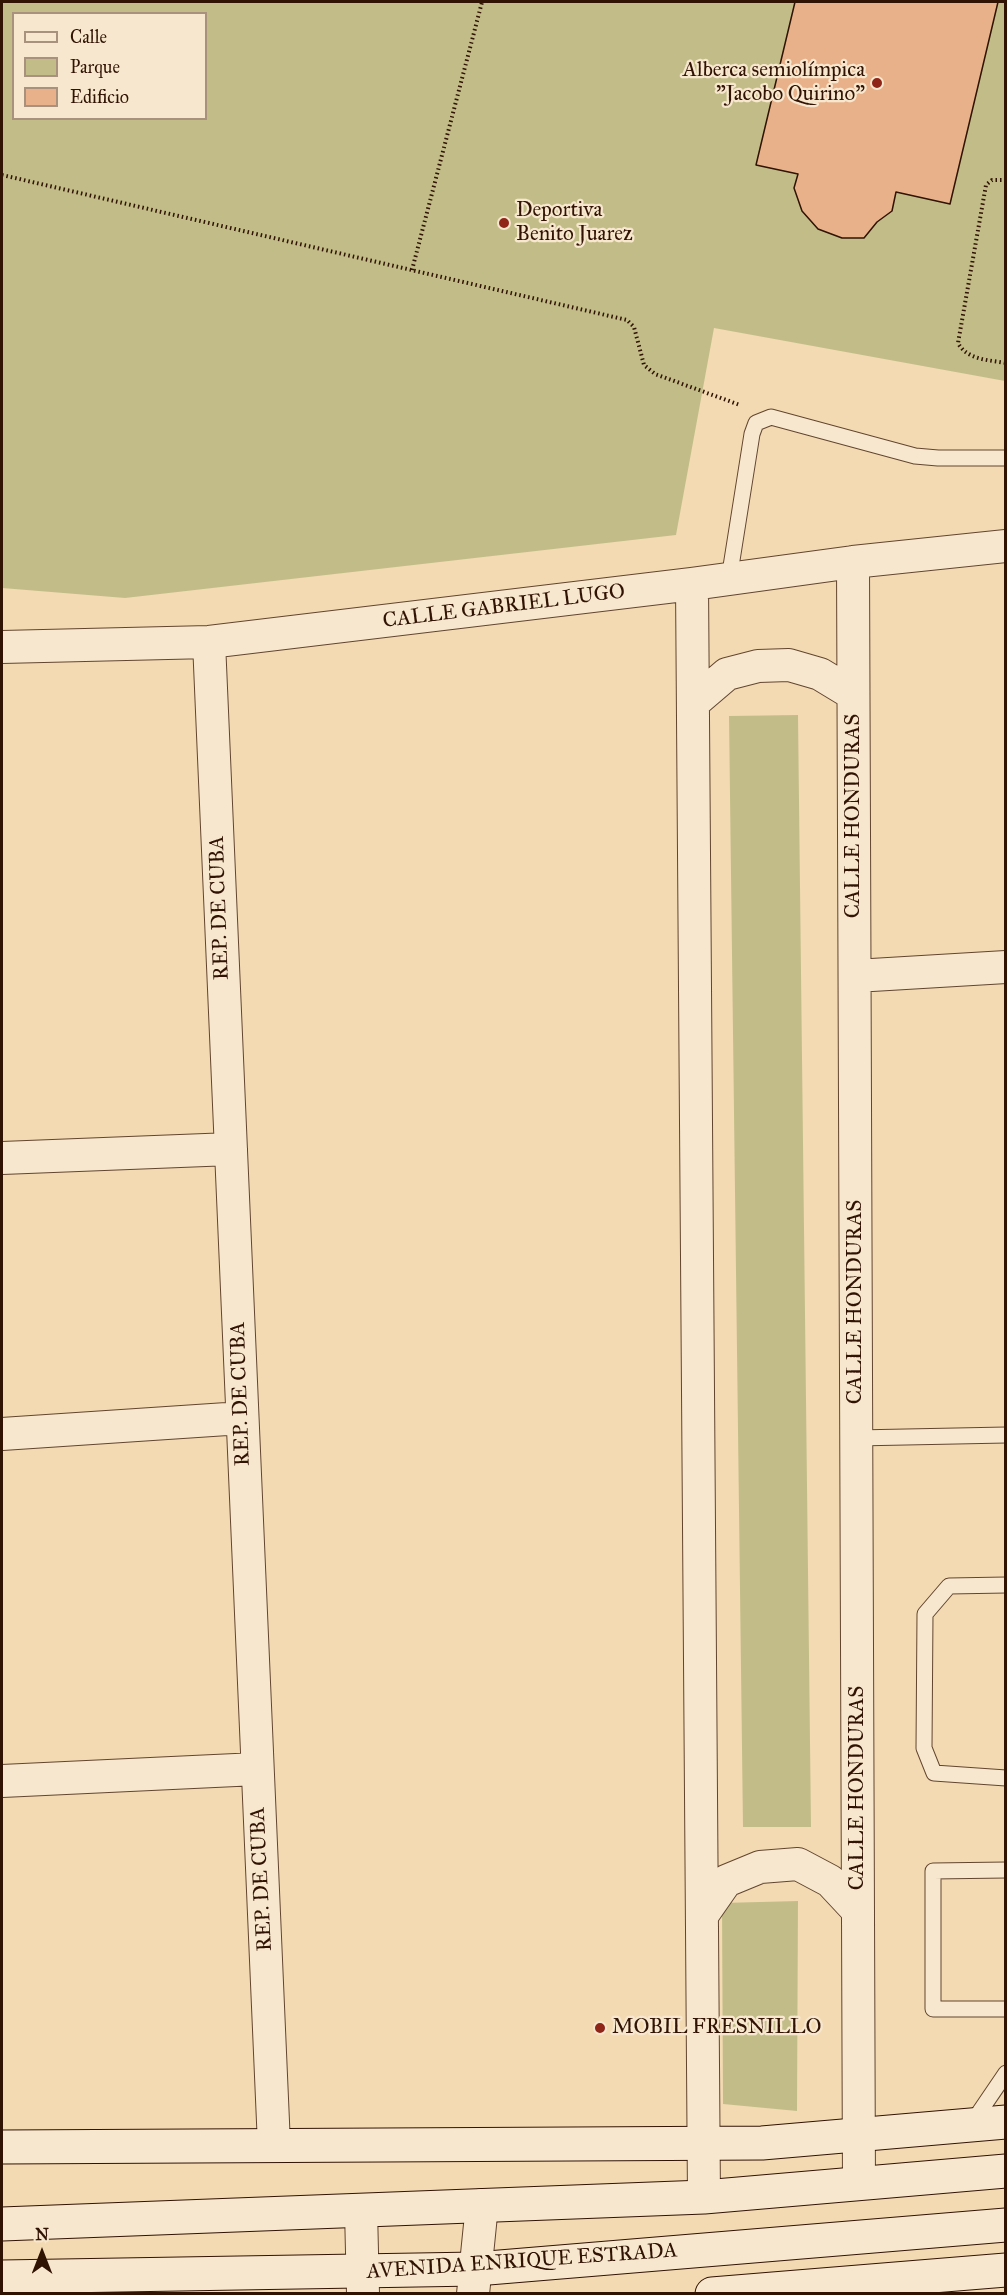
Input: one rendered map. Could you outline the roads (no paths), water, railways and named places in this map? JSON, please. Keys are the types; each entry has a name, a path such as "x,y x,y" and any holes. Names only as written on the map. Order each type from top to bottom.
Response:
{"main road":[{"path":"2,2147 762,2143 1005,2122"},
{"path":"2,2224 704,2197 1005,2171"},
{"name":"AVENIDA ENRIQUE ESTRADA","path":"2,2277 363,2283 475,2281 1005,2225"},
{"path":"712,2294 1005,2270"}],"street":[{"name":"CALLE GABRIEL LUGO","path":"2,647 209,642 692,584 853,562 1005,546"},
{"name":"CALLE HONDURAS","path":"853,562 859,2183"},
{"path":"692,584 704,2197"},
{"name":"REP. DE CUBA","path":"209,642 273,2145"},
{"name":"CALLE HONDURAS","path":"693,703 727,674 758,666 789,665 820,674 853,694"},
{"path":"855,976 1005,967"},
{"path":"2,1158 231,1149"},
{"path":"2,1434 242,1418"},
{"path":"2,1781 257,1769"},
{"name":"CALLE HONDURAS","path":"703,1914 726,1881 760,1867 798,1864 830,1881 858,1911"},
{"path":"475,2281 482,2205"},
{"path":"361,2210 363,2283"}],"lane":[{"path":"729,579 752,434 756,423 771,417 915,456 1005,458"},
{"path":"856,1438 1005,1435"},
{"path":"1005,1584 949,1586 925,1614 924,1748 934,1773 1005,1778"},
{"path":"1005,1870 933,1871 933,2009 1005,2009"},
{"path":"970,2125 1005,2073"}],"place":[{"name":"Alberca semiolímpica \"Jacobo Quirino\"","path":"877,83"},
{"name":"Deportiva Benito Juarez","path":"504,223"},
{"name":"MOBIL FRESNILLO","path":"600,2028"}]}
